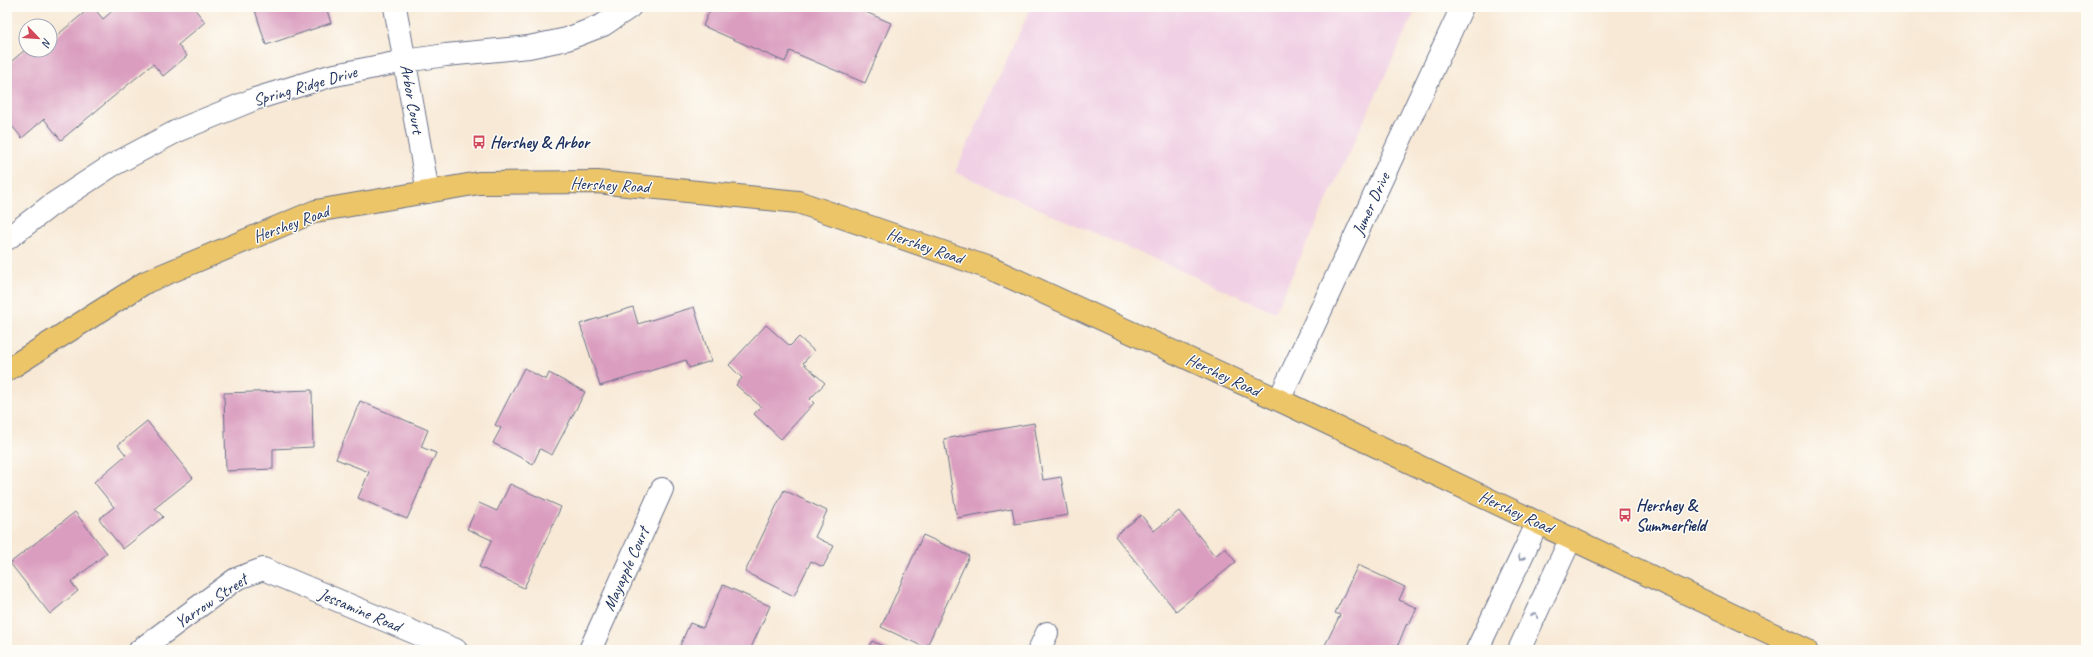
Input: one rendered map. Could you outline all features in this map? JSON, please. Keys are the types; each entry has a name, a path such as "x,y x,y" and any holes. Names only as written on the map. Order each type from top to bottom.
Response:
{"main road":[{"name":"Hershey Road","path":"7,370 146,282 316,211 479,183 597,182 798,202 992,269 1279,400 1806,650"}],"street":[{"name":"Arbor Court","path":"395,7 428,192"},
{"name":"Spring Ridge Drive","path":"7,238 50,206 112,166 179,130 255,99 330,76 405,61 446,55 529,47 567,39 603,25 630,7"},
{"name":"Jumer Drive","path":"1279,400 1462,7"},
{"name":"Mayapple Court","path":"590,650 662,489"},
{"path":"1477,650 1538,522"},
{"path":"1519,650 1571,538"},
{"name":"Yarrow Street","path":"140,650 236,579 263,569"},
{"name":"Jessamine Road","path":"263,569 456,650"}],"shaded area":[{"path":"1031,7 1417,7 1275,312 955,172"}],"building":[{"path":"91,7 93,7 103,19 117,7 193,7 205,22 178,45 187,56 163,76 153,64 61,140 44,119 22,138 7,120 7,65 18,56 18,58 58,58 58,34"},
{"path":"254,7 326,7 331,23 266,45"},
{"path":"711,7 863,7 861,10 891,23 865,83 790,51 785,62 703,26"},
{"path":"633,307 638,324 694,307 711,361 689,368 686,360 600,386 580,324"},
{"path":"766,325 790,346 799,337 814,351 803,363 825,383 810,399 814,403 781,439 754,414 761,407 736,385 742,378 729,365"},
{"path":"524,368 546,380 549,373 585,392 552,455 540,449 533,464 493,443 501,428 495,425"},
{"path":"312,390 313,447 273,449 273,469 226,471 224,393"},
{"path":"360,401 428,430 421,447 436,453 407,519 358,498 369,472 336,459"},
{"path":"147,421 193,478 155,508 163,517 123,549 99,519 114,507 94,482 126,455 118,445"},
{"path":"1034,423 1043,480 1061,477 1068,515 1015,524 1012,508 957,518 944,439"},
{"path":"510,484 561,507 524,588 479,567 492,540 467,529 479,503 497,511"},
{"path":"784,490 827,511 815,537 834,546 823,567 811,561 794,596 745,572"},
{"path":"1179,511 1215,556 1225,548 1236,562 1176,611 1115,536 1141,515 1154,531"},
{"path":"75,512 107,553 71,582 78,591 50,614 10,563"},
{"path":"923,535 969,556 926,648 881,627"},
{"path":"1358,565 1405,587 1399,600 1417,608 1409,624 1407,623 1396,650 1389,650 1383,647 1381,650 1323,649 1340,615 1335,613"},
{"path":"723,585 770,606 750,650 678,650 690,623 703,628"},
{"path":"872,641 890,650 867,650"}],"place":[{"name":"Hershey & Arbor","path":"479,142"},
{"name":"Hershey & Summerfield","path":"1625,515"}]}
